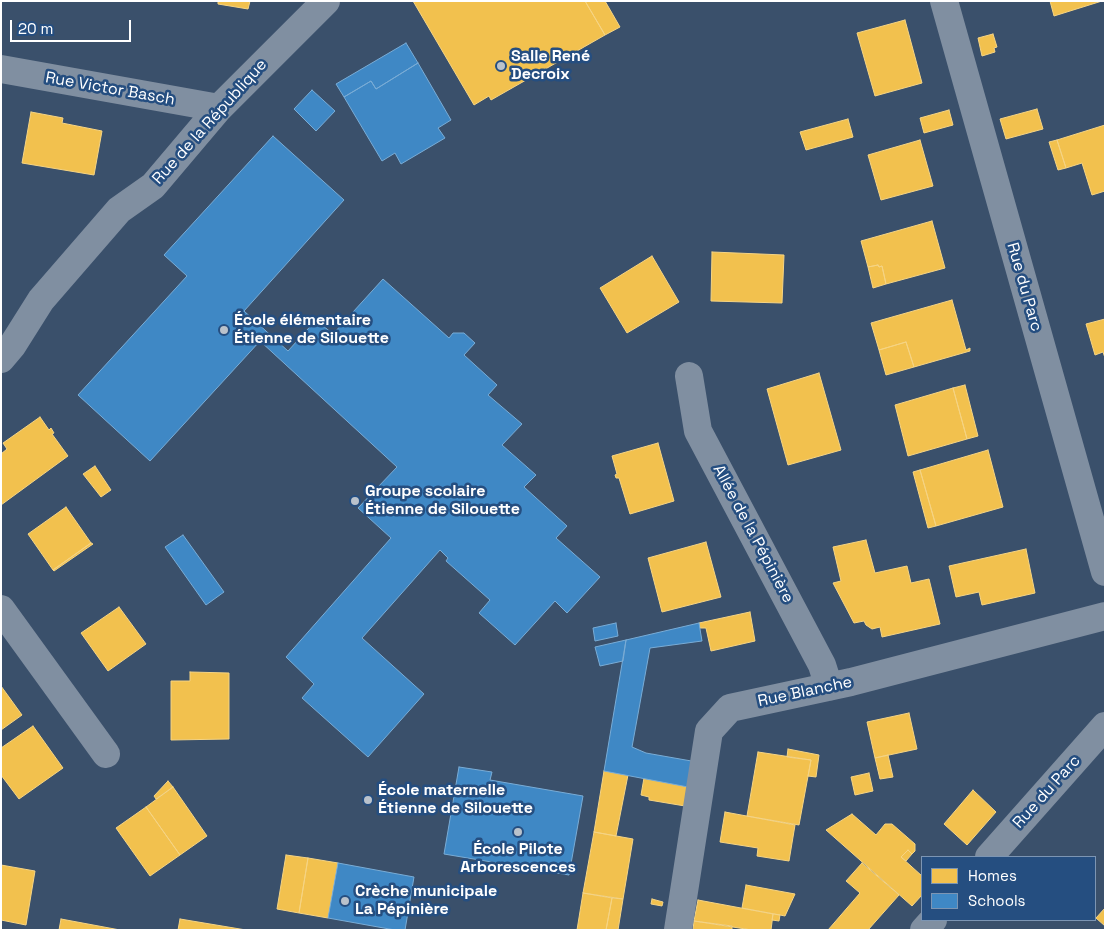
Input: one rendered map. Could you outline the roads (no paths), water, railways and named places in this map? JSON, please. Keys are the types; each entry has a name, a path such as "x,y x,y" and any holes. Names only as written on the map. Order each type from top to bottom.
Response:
{"street":[{"name":"Rue de la République","path":"1,359 12,346 42,300 119,210 153,186 219,108 326,1"},
{"name":"Rue du Parc","path":"944,1 1105,572"},
{"name":"Rue Victor Basch","path":"1,69 219,108"},
{"name":"Allée de la Pépinière","path":"688,376 698,431 822,665 829,687"},
{"path":"1,608 106,754"},
{"name":"Rue Blanche","path":"678,930 709,731 730,708 829,687 1105,616"},
{"name":"Rue du Parc","path":"990,856 1105,726"}],"place":[{"name":"Salle René Decroix","path":"501,66"},
{"name":"École élémentaire Étienne de Silouette","path":"224,330"},
{"name":"Groupe scolaire Étienne de Silouette","path":"355,501"},
{"name":"École maternelle Étienne de Silouette","path":"368,800"},
{"name":"École Pilote Arborescences","path":"518,832"},
{"name":"Crèche municipale La Pépinière","path":"345,901"}]}
